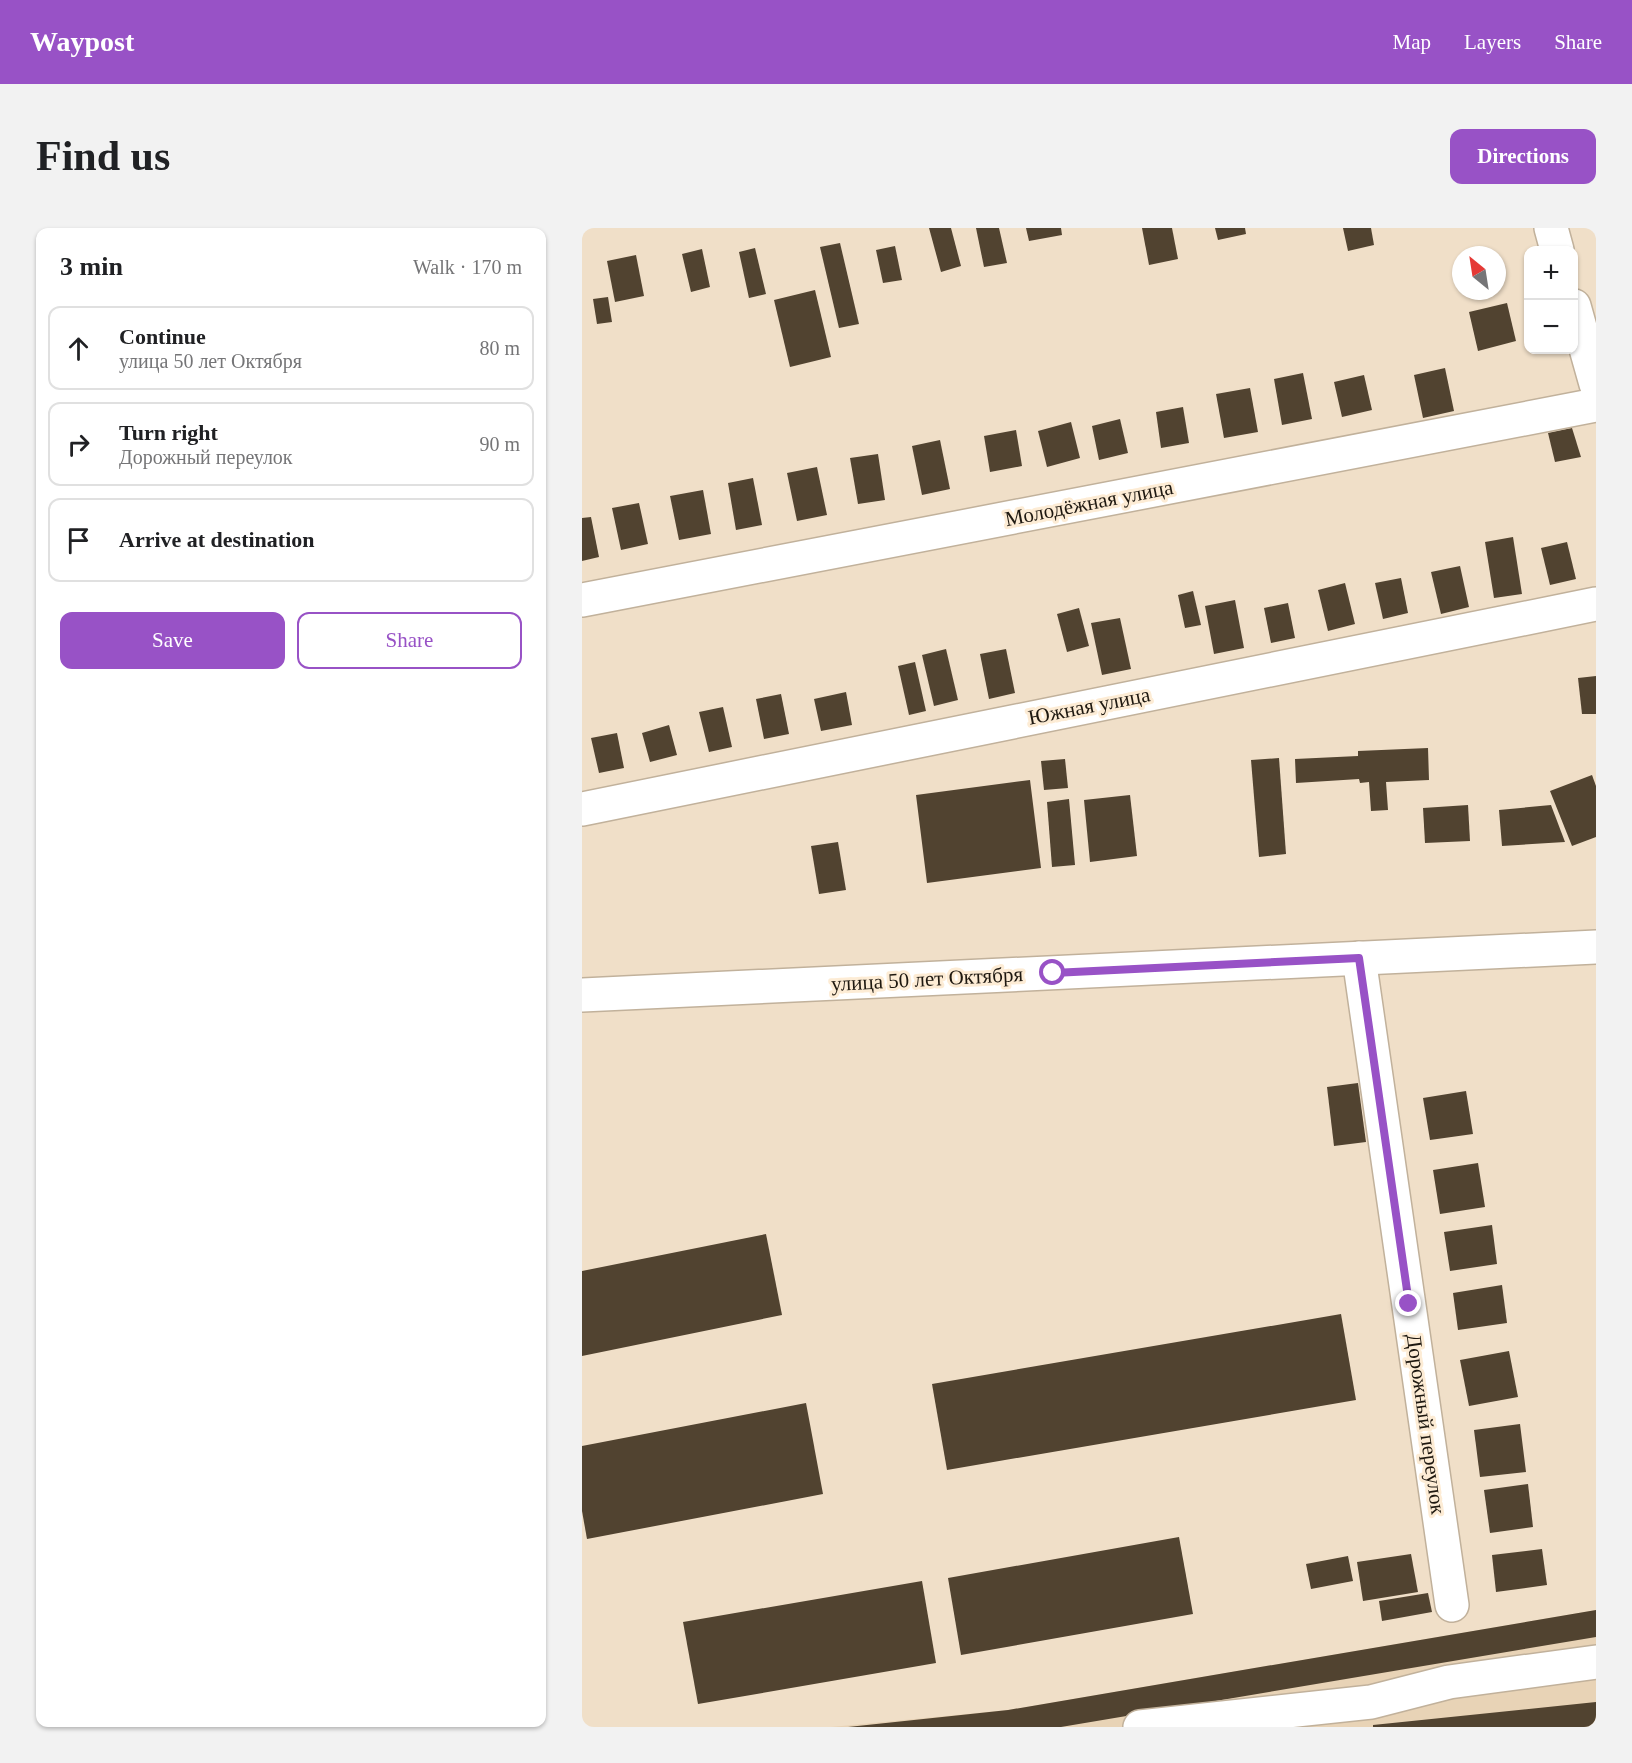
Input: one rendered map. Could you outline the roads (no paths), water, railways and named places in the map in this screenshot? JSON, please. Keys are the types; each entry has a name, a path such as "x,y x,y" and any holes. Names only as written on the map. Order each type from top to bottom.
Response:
{"street":[{"path":"1551,228 1556,246"},
{"path":"1578,320 1596,384"},
{"name":"Молодёжная улица","path":"582,600 1596,405"},
{"name":"Южная улица","path":"582,809 1596,604"},
{"name":"улица 50 лет Октября","path":"582,995 1596,947"},
{"name":"Дорожный переулок","path":"1359,958 1452,1605"},
{"path":"1140,1727 1371,1702 1449,1682 1596,1662"}]}
